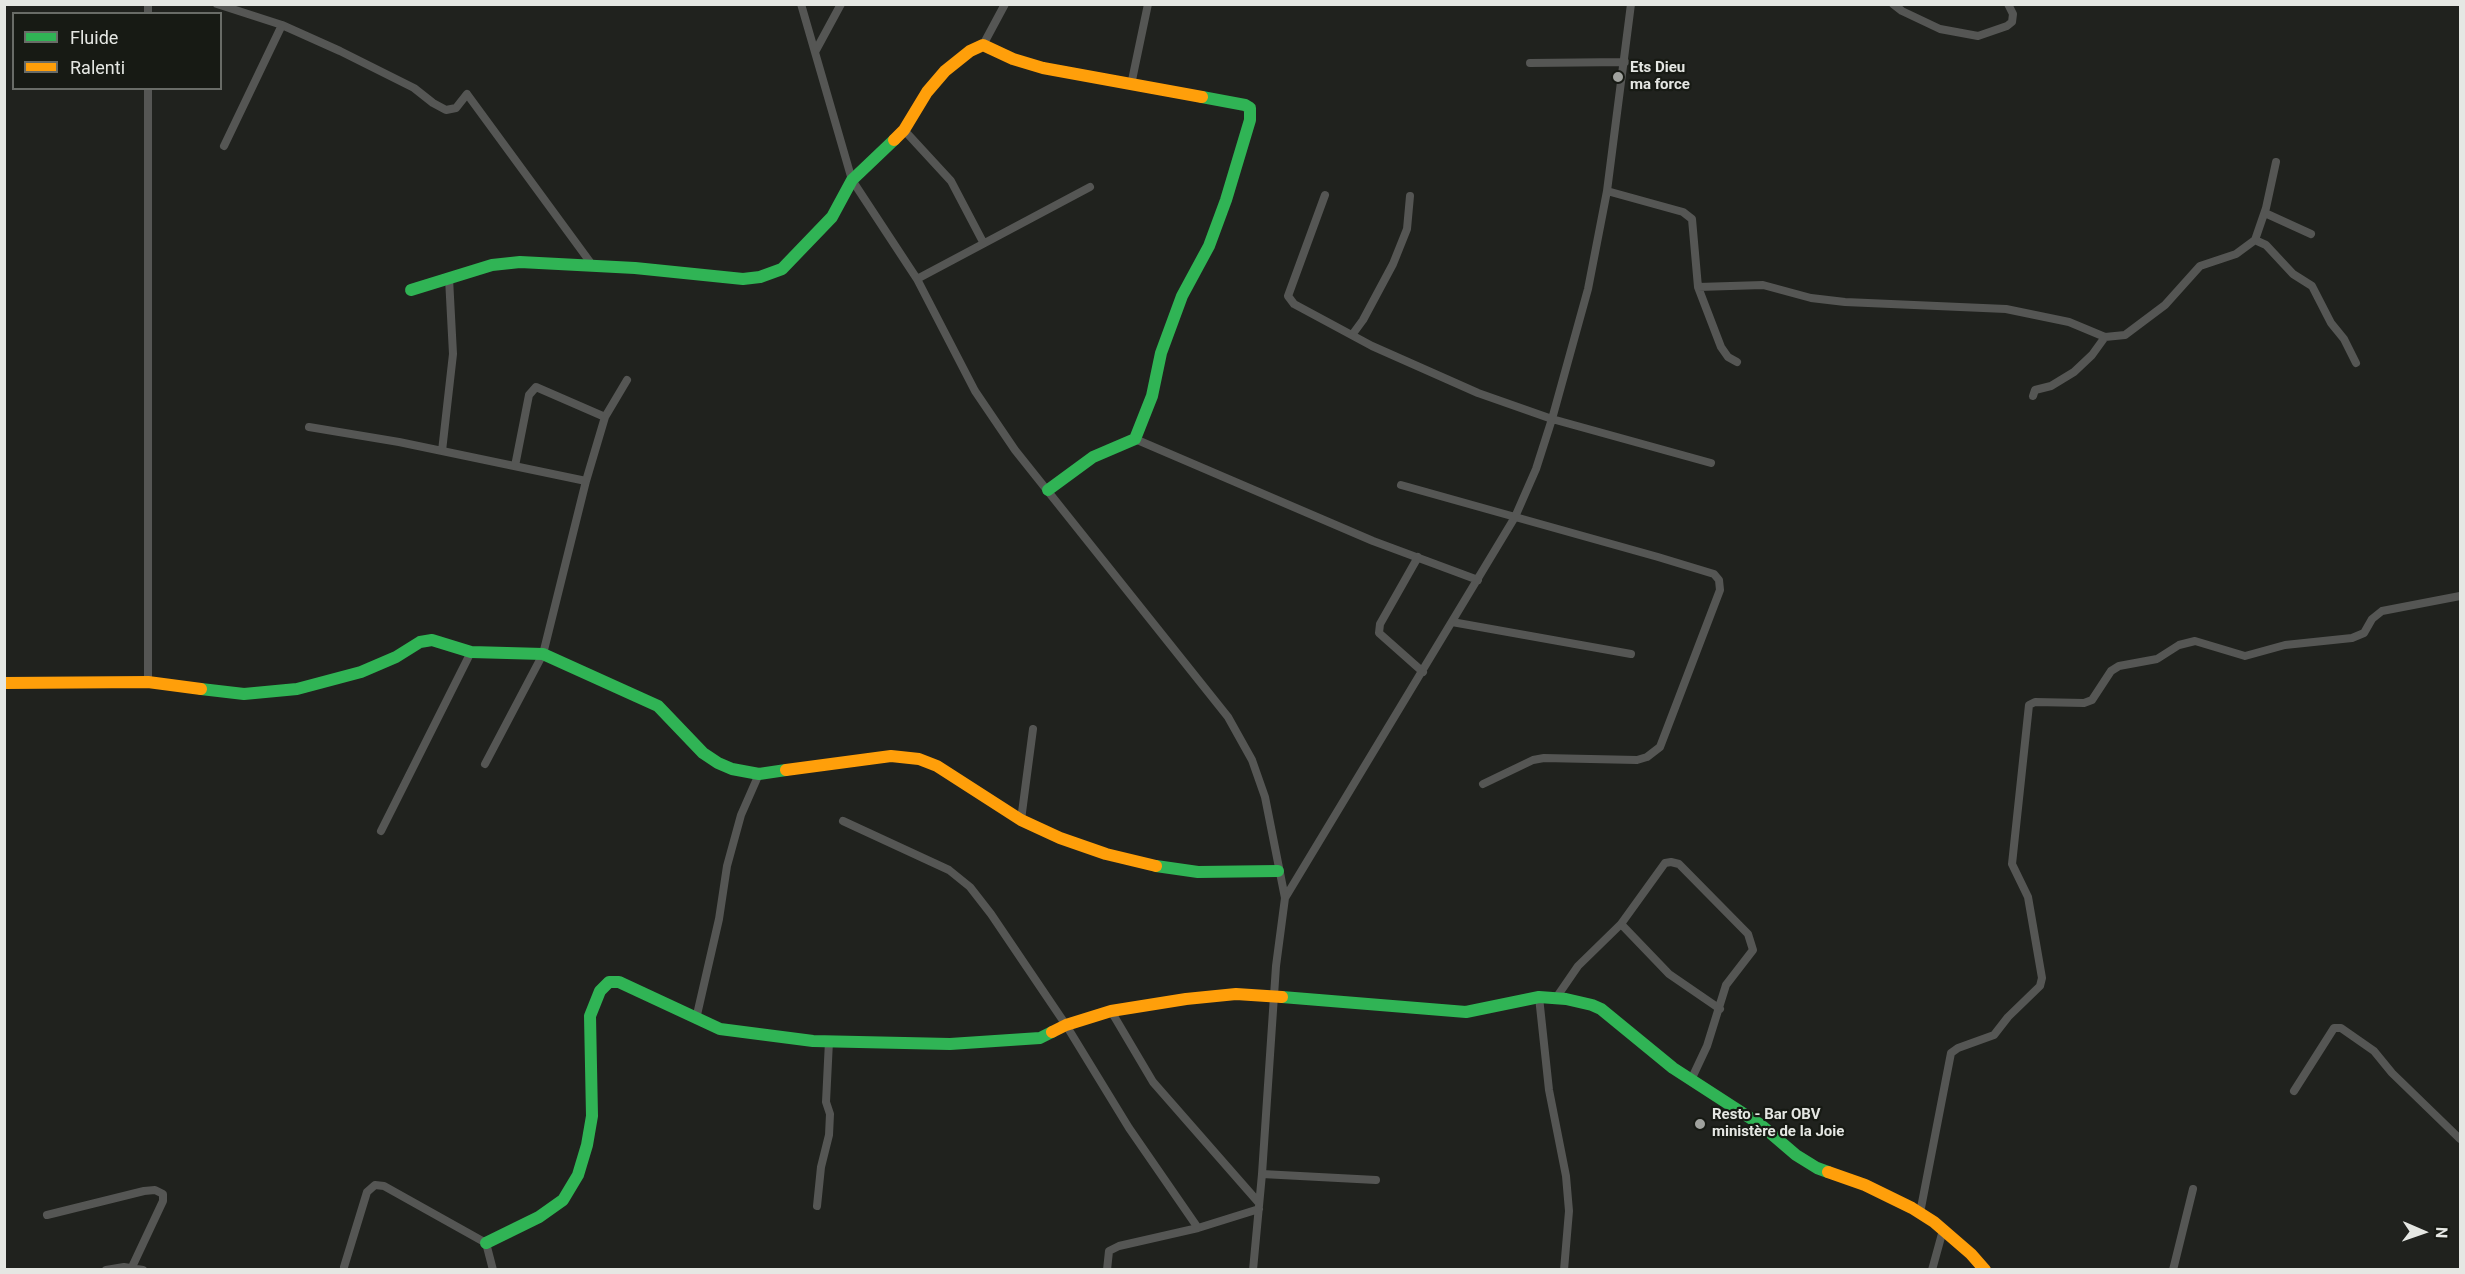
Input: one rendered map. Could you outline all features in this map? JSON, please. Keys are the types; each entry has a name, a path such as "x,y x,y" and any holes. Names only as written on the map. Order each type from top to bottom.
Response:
{"street":[{"path":"217,4 282,25 398,80 446,110 456,108 467,94 593,266"},
{"path":"801,4 852,180 917,279 975,391 1015,450 1228,717 1252,760 1265,797 1285,898 1276,966 1253,1269"},
{"path":"815,52 841,4"},
{"path":"411,290 504,263 593,266 743,279 760,277 782,269 832,217 852,180 904,130 927,92 945,71 970,51 983,45 1005,4"},
{"path":"1131,85 1148,4"},
{"path":"1285,898 1515,517 1536,469 1588,289 1607,192 1631,4"},
{"path":"1893,4 1902,11 1940,29 1978,36 2007,26 2012,21 2013,14 2008,4"},
{"path":"224,146 282,25"},
{"path":"983,45 1013,59 1043,68 1245,105 1250,108 1250,120 1226,200 1209,246 1179,305 1161,353 1152,396 1135,439 1093,457 1048,490"},
{"path":"1530,63 1625,62"},
{"path":"148,90 148,682"},
{"path":"904,130 951,181 983,242"},
{"path":"1698,287 1763,285 1811,298 1845,302 2006,309 2069,322 2105,337 2125,335 2165,305 2200,266 2236,254 2255,240 2265,213 2276,162"},
{"path":"917,279 1090,187"},
{"path":"1607,192 1683,212 1692,219 1698,287 1721,347 1728,357 1737,362"},
{"path":"1325,195 1288,296 1294,304 1352,335 1478,393 1552,419 1711,463"},
{"path":"1352,335 1363,320 1394,264 1407,229 1410,196"},
{"path":"2265,213 2311,234"},
{"path":"2255,240 2266,245 2293,274 2312,286 2331,323 2344,339 2356,363"},
{"path":"442,451 453,354 449,278"},
{"path":"2033,396 2035,390 2052,386 2074,372 2092,355 2105,337"},
{"path":"485,764 543,654 586,481 605,417 627,380"},
{"path":"515,466 529,395 536,387 605,417"},
{"path":"309,426 586,481"},
{"path":"1135,439 1363,537 1478,580"},
{"path":"1401,486 1714,574 1719,580 1720,590 1660,747 1647,757 1637,760 1544,758 1533,760 1483,784"},
{"path":"1418,557 1380,624 1379,633 1423,672"},
{"path":"1920,1213 1951,1053 1958,1048 1994,1035 2008,1017 2040,986 2042,978 2028,897 2012,864 2029,705 2035,702 2084,703 2092,700 2111,671 2119,666 2157,659 2179,645 2195,641 2245,656 2285,645 2352,638 2364,633 2372,620 2382,611 2460,596"},
{"path":"1452,622 1631,654"},
{"path":"4,683 148,682 244,694 297,689 361,672 396,657 420,642 432,640 471,652 543,654 658,706 703,753 718,763 759,774 891,756 919,759 937,766 1021,820 1060,838 1149,865 1198,872 1278,871"},
{"path":"381,831 471,652"},
{"path":"1021,820 1033,729"},
{"path":"696,1019 719,919 727,866 741,815 759,774"},
{"path":"843,822 949,870 970,887 992,914 1066,1024 1129,1128 1198,1228"},
{"path":"1556,998 1578,966 1621,924 1665,863 1678,864 1748,934 1753,950 1726,985 1707,1046 1691,1080"},
{"path":"1621,924 1669,974 1720,1010"},
{"path":"486,1243 539,1217 563,1200 578,1175 592,1116 594,1084 590,1016 604,985 609,982 619,982 720,1029 829,1041 950,1044 1040,1038 1066,1024 1111,1011 1226,995 1274,996 1466,1012 1539,997 1556,998 1601,1009 1673,1068 1761,1125 1796,1155 1817,1168 1865,1185 1920,1213 1971,1254 1985,1269"},
{"path":"1539,997 1549,1090 1566,1176 1569,1211 1564,1269"},
{"path":"1111,1011 1153,1082 1259,1206"},
{"path":"2294,1091 2334,1028 2341,1028 2374,1051 2391,1073 2460,1139"},
{"path":"817,1206 821,1167 829,1135 830,1114 826,1102 829,1041"},
{"path":"1262,1174 1376,1180"},
{"path":"344,1267 367,1192 375,1185 384,1186 486,1243 493,1269"},
{"path":"2173,1269 2193,1189"},
{"path":"47,1215 144,1191 155,1190 163,1194 163,1201 132,1267"},
{"path":"1107,1269 1109,1251 1119,1246 1198,1228 1259,1206"},
{"path":"1932,1269 1943,1230"},
{"path":"106,1269 132,1267 143,1269"}],"traffic: fast":[{"path":"1048,490 1093,457 1135,439 1152,396 1161,353 1182,296 1209,246 1226,200 1250,120 1250,108 1245,105 1202,97"},
{"path":"411,290 492,265 520,262 635,268 743,279 760,277 782,269 832,217 852,180 894,140"},
{"path":"201,689 244,694 297,689 361,672 396,657 420,642 432,640 471,652 543,654 658,706 703,753 718,763 732,769 759,774 786,770"},
{"path":"1156,866 1198,872 1278,871"},
{"path":"486,1243 539,1217 563,1200 578,1175 587,1145 592,1116 590,1016 600,991 609,982 619,982 720,1029 813,1041 950,1044 1040,1038 1052,1032"},
{"path":"1282,997 1466,1012 1539,997 1566,999 1592,1005 1601,1009 1673,1068 1761,1125 1796,1155 1828,1172"}],"traffic: slow":[{"path":"894,140 904,130 927,92 945,71 970,51 983,45 1013,59 1043,68 1202,97"},
{"path":"4,683 148,682 201,689"},
{"path":"786,770 891,756 919,759 937,766 1021,820 1060,838 1106,854 1156,866"},
{"path":"1052,1032 1066,1025 1111,1011 1186,999 1236,994 1282,997"},
{"path":"1828,1172 1865,1185 1912,1208 1934,1222 1971,1254 1985,1270"}],"place":[{"name":"Ets Dieu ma force","path":"1618,77"},
{"name":"Resto - Bar OBV ministère de la Joie","path":"1700,1124"}]}
